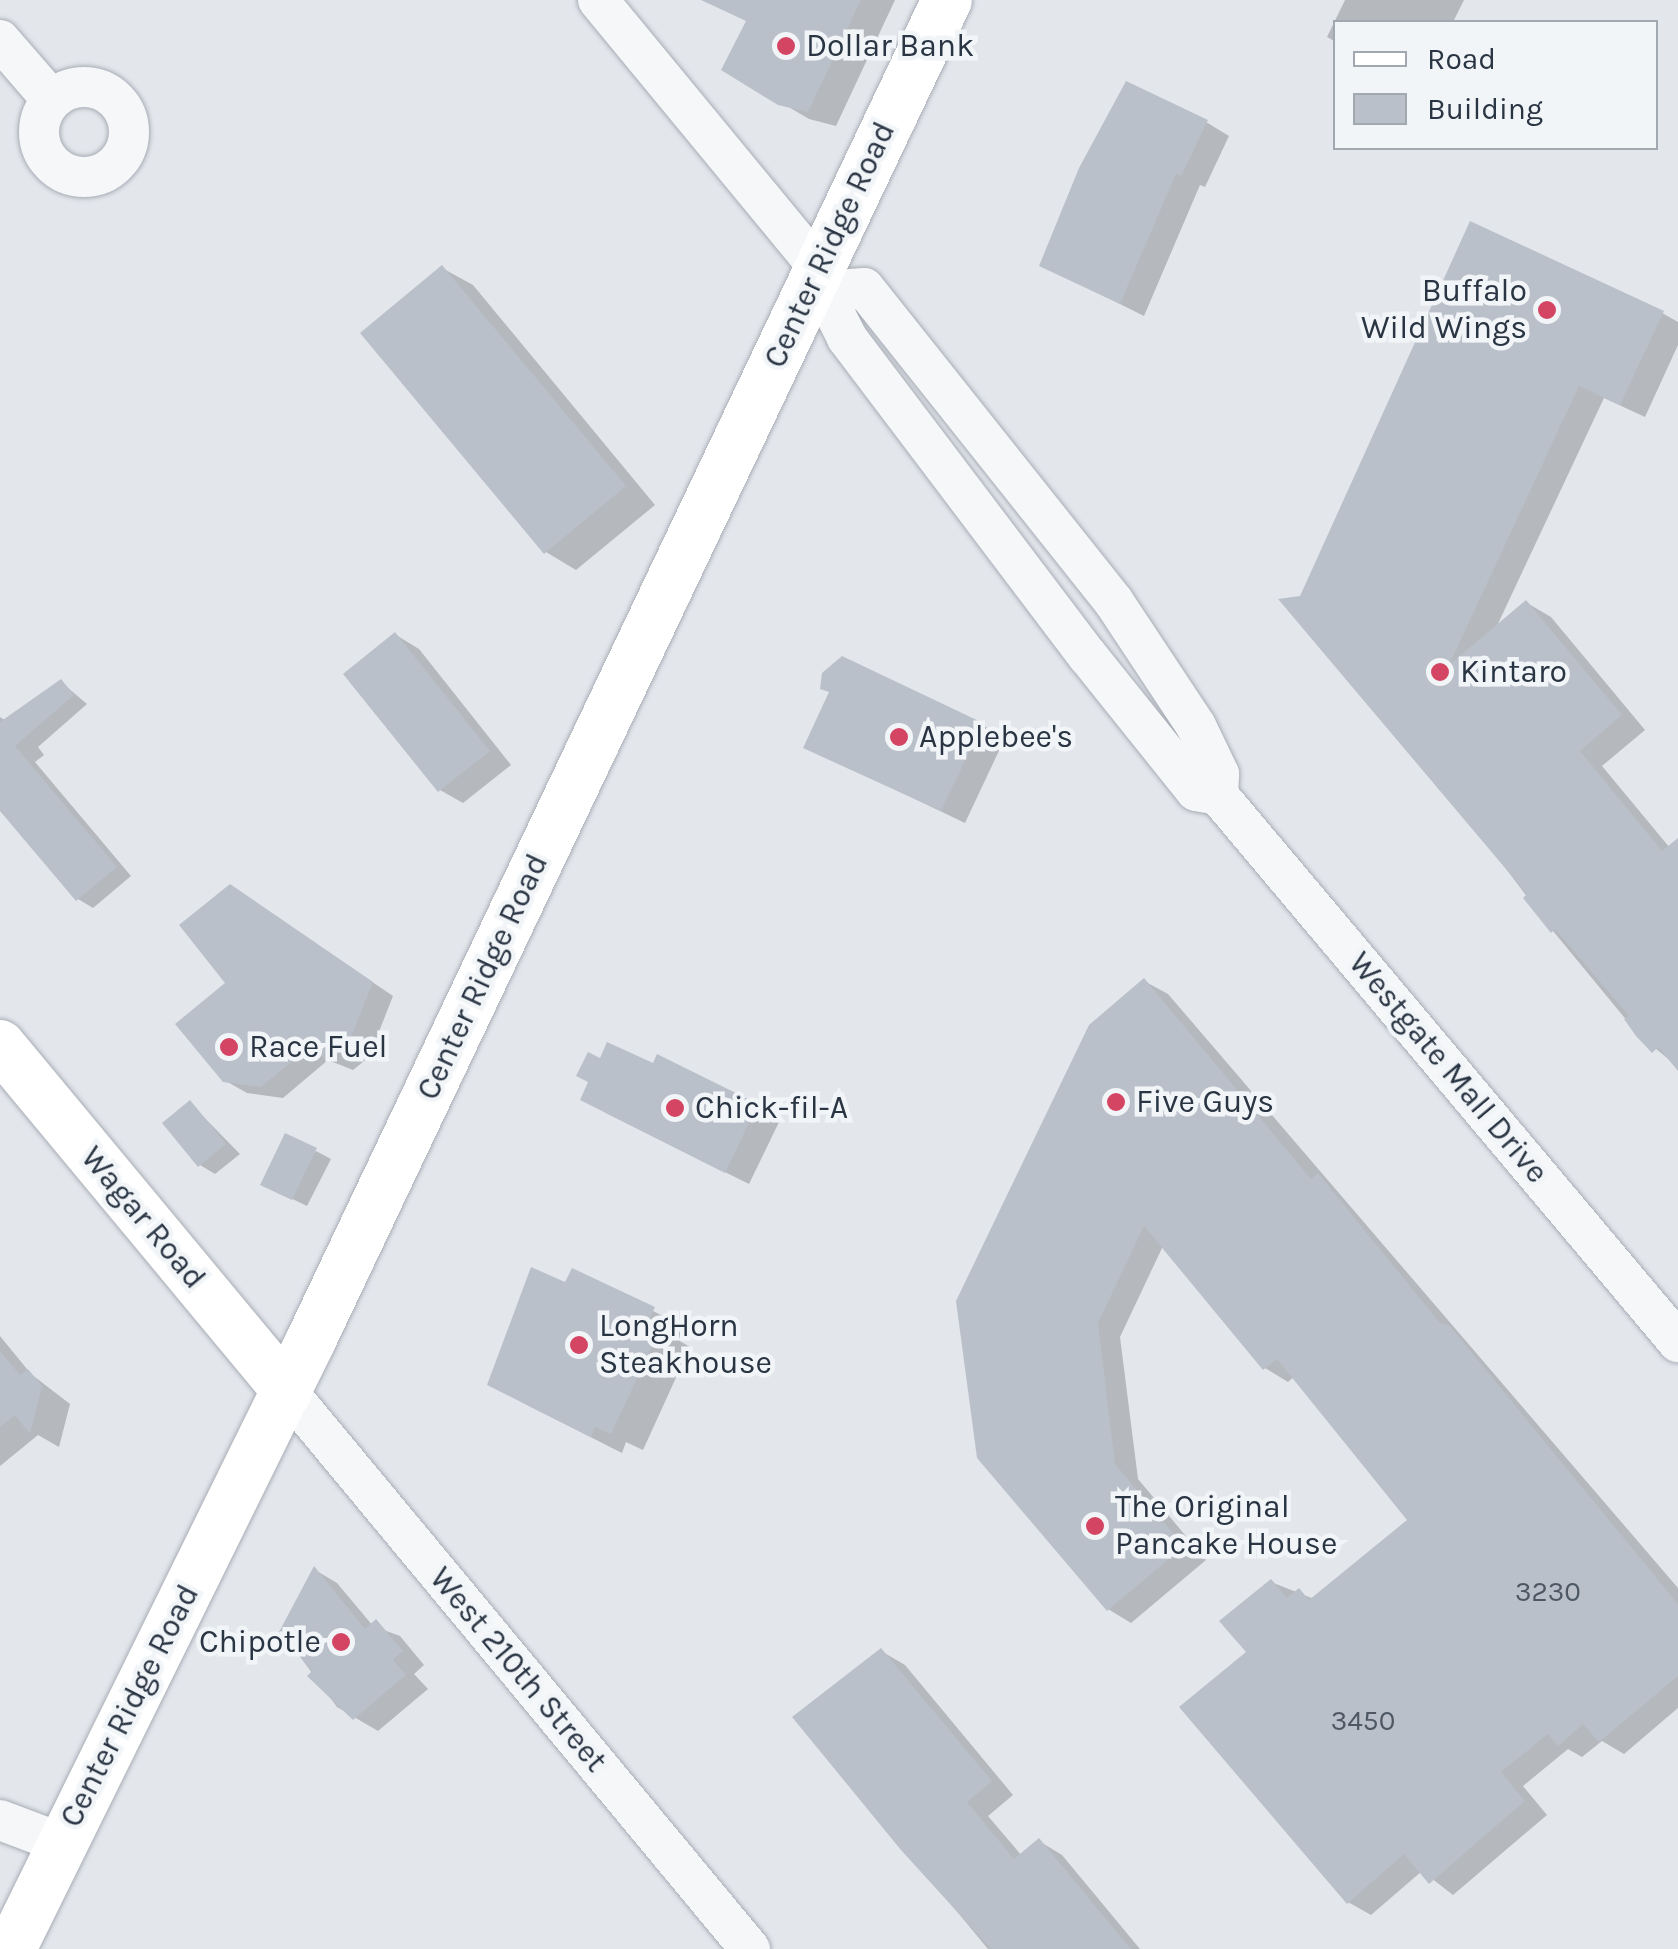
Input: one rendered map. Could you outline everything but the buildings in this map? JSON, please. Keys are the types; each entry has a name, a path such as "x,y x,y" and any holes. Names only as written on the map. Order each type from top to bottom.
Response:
{"main road":[{"name":"Center Ridge Road","path":"11,1949 828,279 946,0"},
{"name":"Wagar Road","path":"0,1045 286,1391"}],"street":[{"path":"598,0 828,279"},
{"path":"0,40 52,100"},
{"name":"Westgate Mall Drive","path":"1218,795 1219,774 1196,726 1114,602 864,288 828,279 835,314 846,338 1196,791 1218,795 1678,1342"},
{"name":"West 210th Street","path":"286,1391 750,1949"},
{"path":"0,1820 61,1843"}],"place":[{"name":"Dollar Bank","path":"786,46"},
{"name":"Buffalo Wild Wings","path":"1547,310"},
{"name":"Kintaro","path":"1440,672"},
{"name":"Applebee's","path":"899,737"},
{"name":"Race Fuel","path":"229,1047"},
{"name":"Five Guys","path":"1116,1102"},
{"name":"Chick-fil-A","path":"675,1108"},
{"name":"LongHorn Steakhouse","path":"579,1345"},
{"name":"The Original Pancake House","path":"1095,1526"},
{"name":"Chipotle","path":"341,1642"}]}
